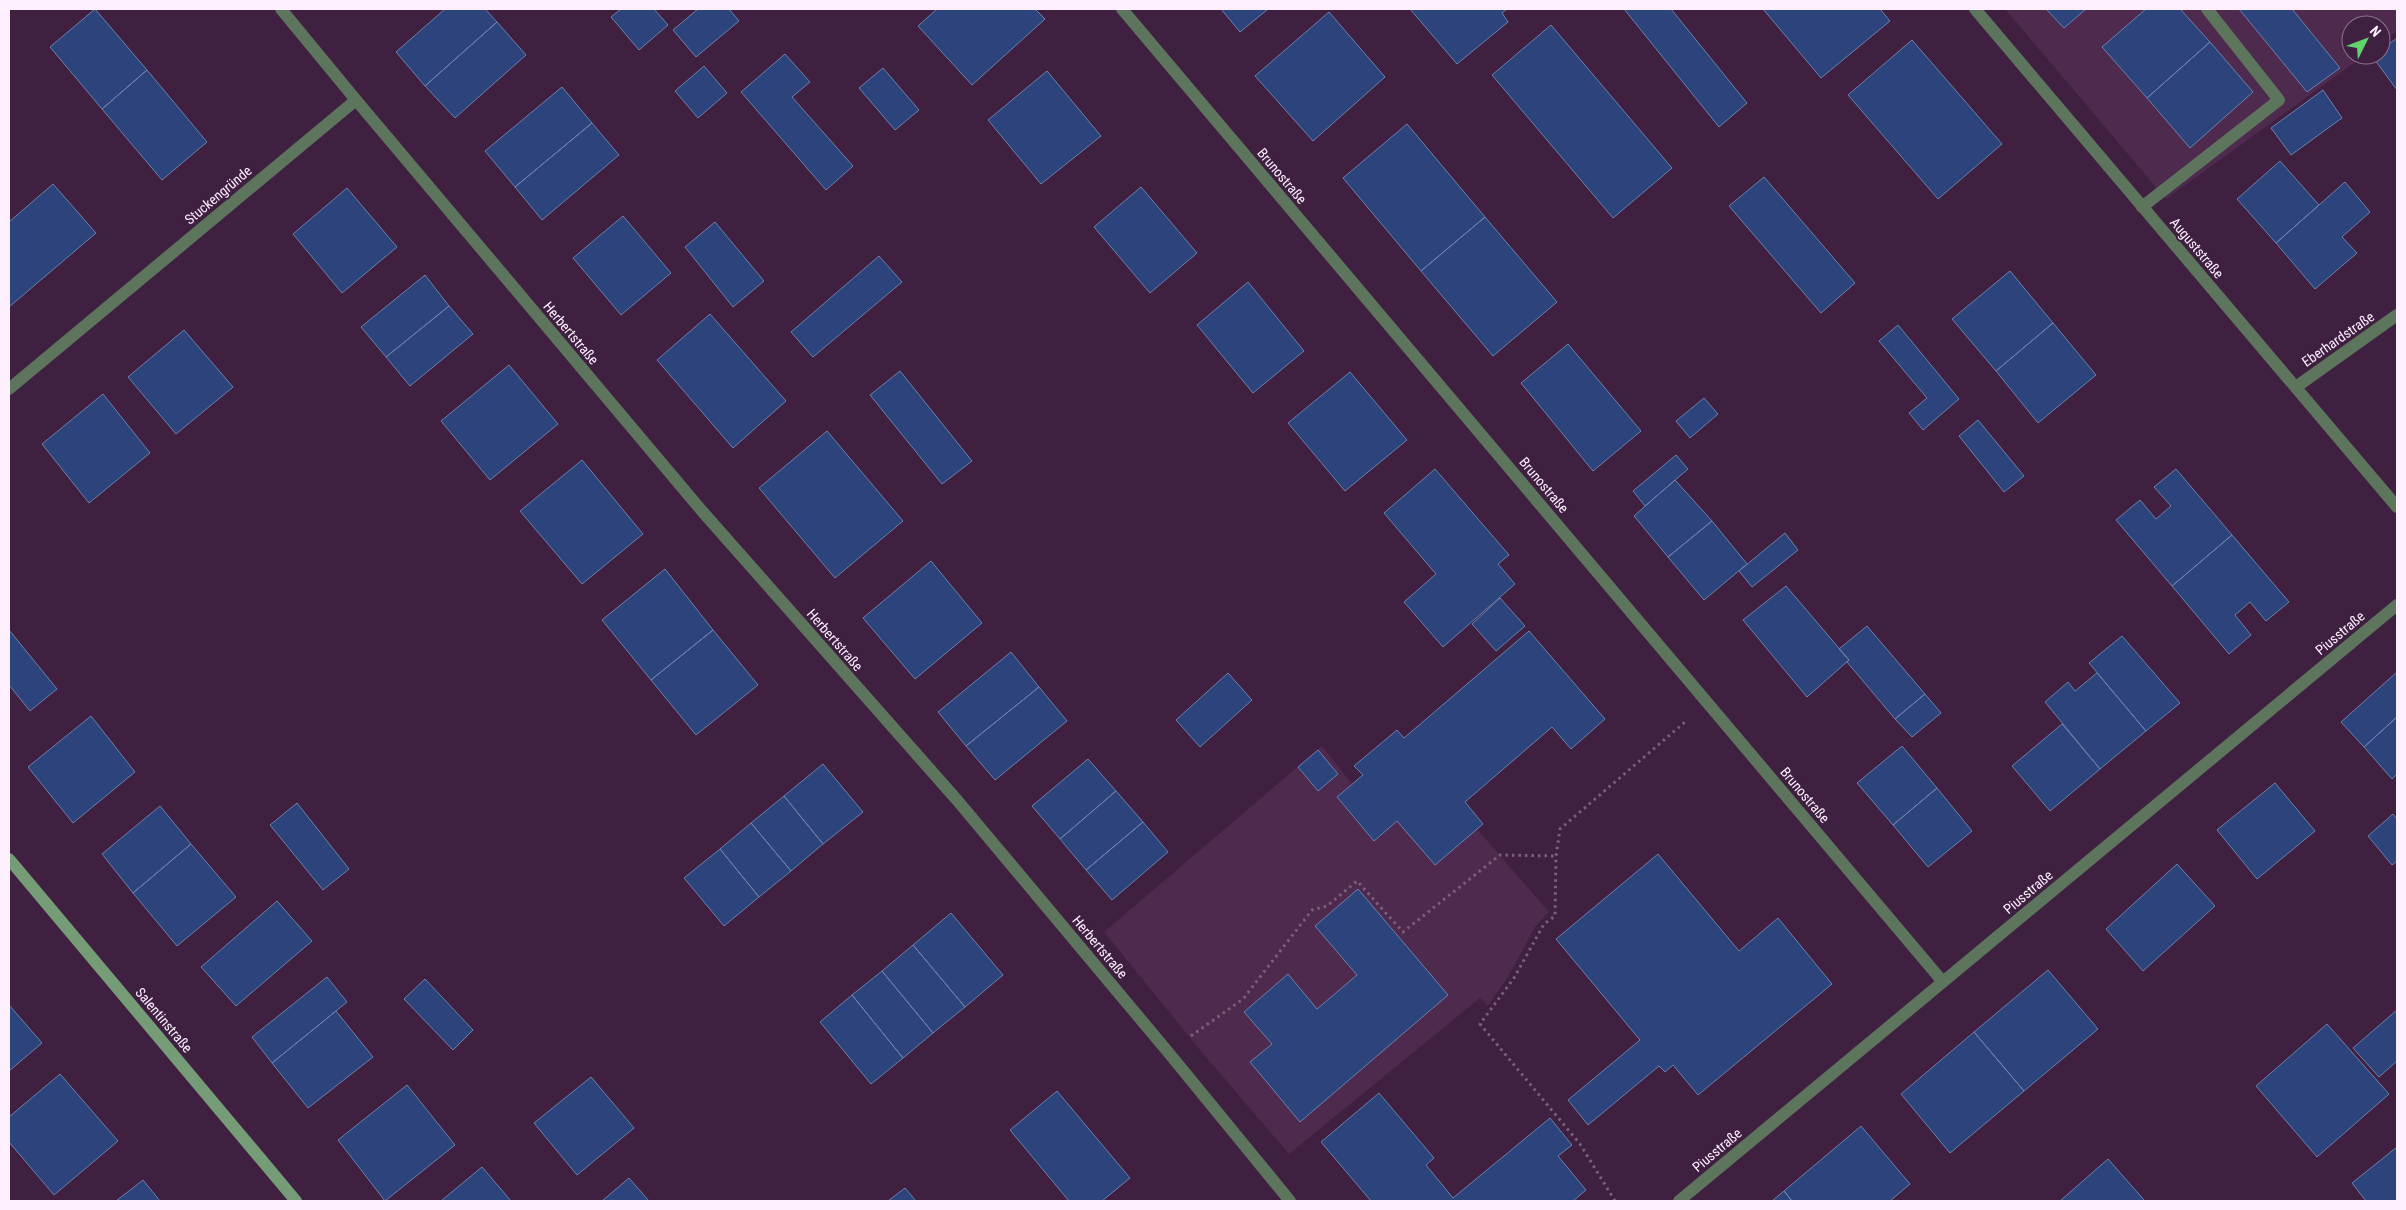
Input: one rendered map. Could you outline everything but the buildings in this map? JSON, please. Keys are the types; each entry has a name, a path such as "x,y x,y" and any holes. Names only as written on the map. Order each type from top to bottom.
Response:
{"street":[{"path":"282,9 356,100"},
{"name":"Brunostraße","path":"1122,9 1943,982"},
{"name":"Auguststraße","path":"1975,9 2397,507"},
{"path":"2142,207 2279,100 2207,9"},
{"name":"Stuckengründe","path":"9,389 356,100"},
{"name":"Herbertstraße","path":"356,100 702,511 957,800 1290,1201"},
{"name":"Eberhardstraße","path":"2296,387 2397,315"},
{"name":"Piusstraße","path":"1678,1201 2397,605"},
{"name":"Salentinstraße","path":"9,859 296,1201"}],"path":[{"path":"1615,1201 1580,1144 1480,1024 1514,978 1544,924 1555,916 1556,856 1560,829 1708,702"},
{"path":"1168,1052 1242,998 1312,910 1328,906 1357,881 1403,932 1500,854 1556,856"}],"shaded area":[{"path":"2005,9 2397,9 2397,31 2391,36 2391,15 2341,15 2341,65 2351,65 2166,199"},
{"path":"1322,746 1352,784 1337,798 1374,841 1397,821 1477,829 1549,912 1535,927 1508,977 1488,1006 1480,998 1289,1154 1200,1050 1104,932"}]}
